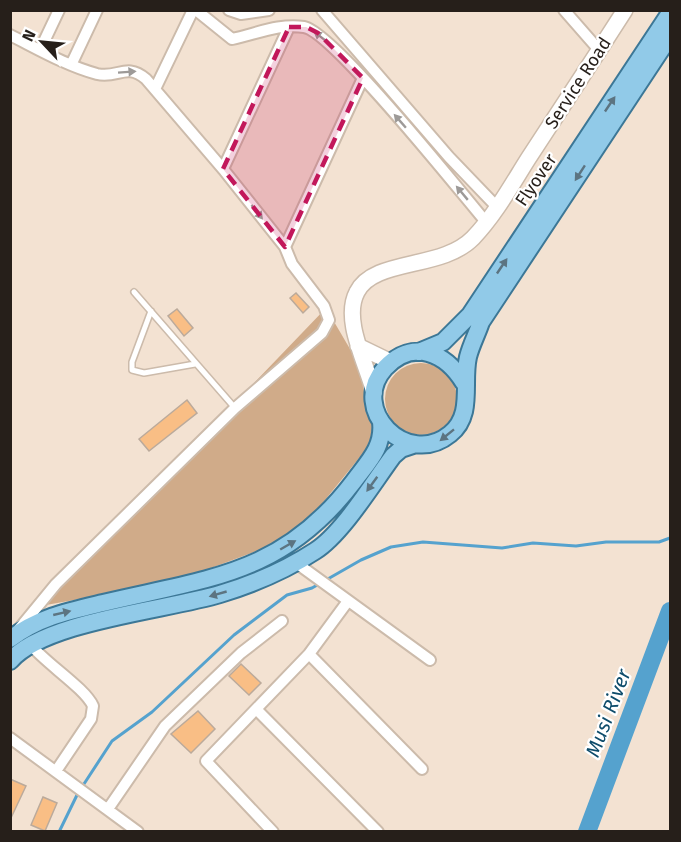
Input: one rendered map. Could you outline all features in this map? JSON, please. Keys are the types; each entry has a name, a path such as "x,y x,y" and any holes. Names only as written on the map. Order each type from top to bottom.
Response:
{"main road":[{"name":"Service Road","path":"374,393 367,363 358,346 353,308 356,293 365,280 377,272 432,261 456,251 472,239 486,222 625,10"},
{"name":"Flyover","path":"464,383 476,318 670,13"},
{"name":"Flyover","path":"418,352 443,342 476,318 670,36"},
{"path":"358,346 391,362"},
{"path":"10,661 30,644 58,633 219,595 261,579 317,550 345,520 401,448 440,441 455,428 465,410 464,383 454,366 438,355 408,353 391,362 382,372 374,393 375,410 389,434 413,445"},
{"path":"11,638 48,616 204,581 253,565 303,537 334,508 378,448 383,437 381,422"}],"street":[{"path":"40,50 59,10"},
{"path":"71,65 97,10"},
{"path":"154,89 195,10 232,39 258,31 306,27 318,33 363,78 486,222"},
{"path":"228,10 241,14 269,10"},
{"path":"322,10 455,164 496,207"},
{"path":"564,10 599,50"},
{"path":"223,169 289,27"},
{"path":"10,35 71,65 99,74 130,70 138,72 223,169 285,247 292,264 321,300 329,320 322,333 235,408 56,584 11,638"},
{"path":"285,247 363,78"},
{"path":"295,562 430,660"},
{"path":"273,831 206,761 309,654 348,601"},
{"path":"108,809 165,726 241,654 282,621"},
{"path":"30,644 43,660 85,694 93,706 91,719 56,771"},
{"path":"309,654 422,769"},
{"path":"256,710 378,831"},
{"path":"10,738 138,831"}],"lane":[{"path":"134,292 235,408"},
{"path":"151,311 132,362 132,370 144,373 195,364"}],"highlighted area":[{"path":"289,27 306,27 318,33 363,78 285,247 223,169"}],"shaded area":[{"path":"326,308 367,378 377,436 303,527 270,546 203,571 136,589 46,605 59,586"},
{"path":"428,363 447,373 455,385 457,399 455,413 447,425 435,433 414,435 395,425 387,413 385,392 395,373 407,365"}],"building":[{"path":"296,293 309,307 303,313 290,298"},
{"path":"177,309 193,328 184,336 168,316"},
{"path":"187,400 197,413 149,451 139,439"},
{"path":"241,664 261,683 249,695 229,676"},
{"path":"198,711 215,729 191,753 171,734"},
{"path":"10,779 26,786 10,820"},
{"path":"43,797 57,803 45,831 31,825"}],"waterway":[{"path":"82,787 112,741 152,712 234,635 287,595 312,588 361,560 391,547 423,542 502,548 533,543 576,546 606,542 659,542 670,538"},
{"name":"Musi River","path":"587,832 670,611"},
{"path":"59,832 78,793"}]}
